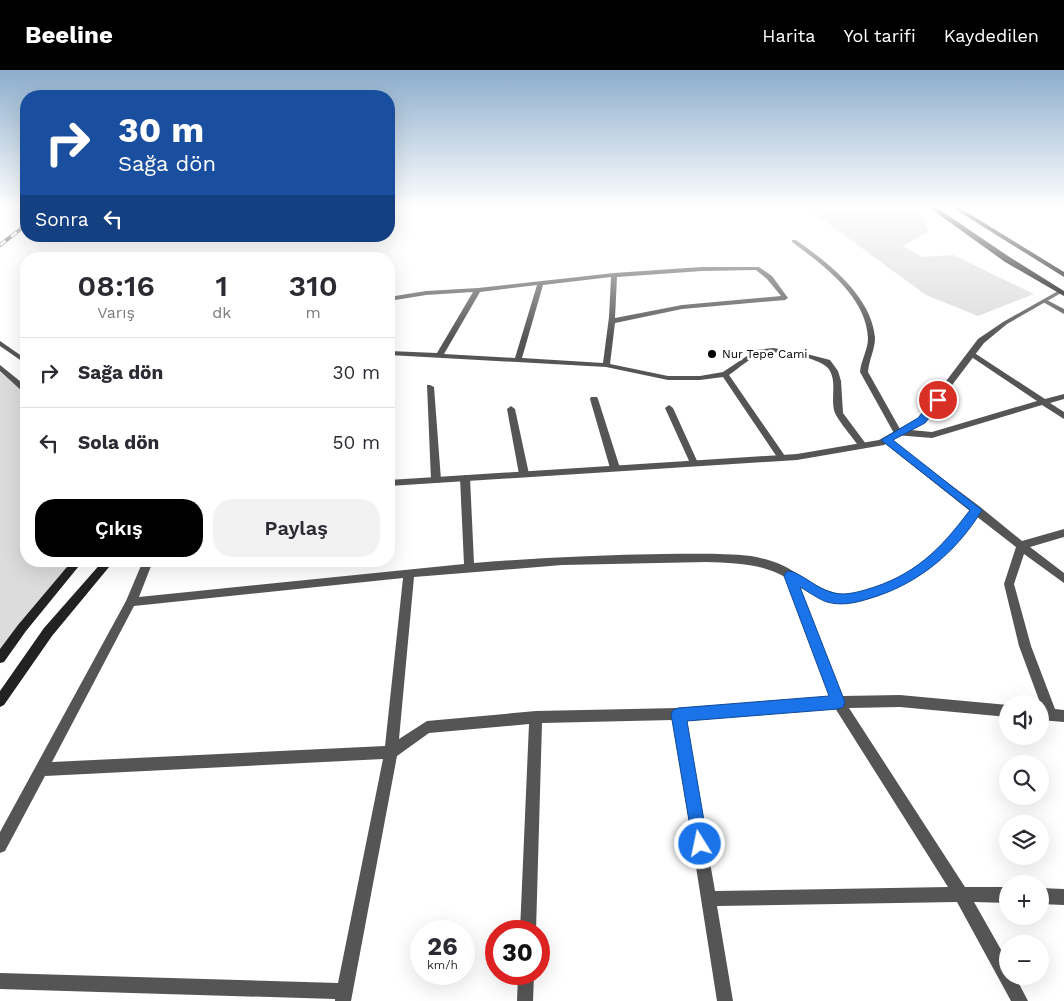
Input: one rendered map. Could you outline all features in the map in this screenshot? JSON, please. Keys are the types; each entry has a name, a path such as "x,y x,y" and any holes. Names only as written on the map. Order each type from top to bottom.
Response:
{"main road":[{"path":"996,251 1062,293"},
{"path":"1026,251 1064,275"},
{"path":"0,658 22,628 73,567"},
{"path":"0,701 48,632 104,567"}],"street":[{"path":"807,251 836,275 856,298 871,335 870,350 864,361 864,372 900,432"},
{"path":"395,298 426,293 478,290 614,275 702,269 757,268 776,284 785,298 682,307 612,321"},
{"path":"606,365 612,321 614,275"},
{"path":"518,360 541,282"},
{"path":"439,356 478,290"},
{"path":"395,482 782,458 881,443 921,420 981,341 1005,323 1062,293"},
{"path":"1045,301 1064,312"},
{"path":"0,343 20,358"},
{"path":"395,353 606,365 668,378 700,378 725,374 759,352 773,350 803,355 827,362 834,370 837,381 839,413 863,446"},
{"path":"972,354 1064,416"},
{"path":"0,367 20,385"},
{"path":"725,374 782,458"},
{"path":"430,387 436,480"},
{"path":"900,432 932,435 1064,396"},
{"path":"594,399 615,468"},
{"path":"512,408 524,474"},
{"path":"669,408 694,463"},
{"path":"886,440 1064,579"},
{"path":"465,478 469,567"},
{"path":"131,602 469,567 640,558 733,559 769,564 829,597 851,599 885,589 922,570 950,545 976,510"},
{"path":"1022,545 1064,532"},
{"path":"1022,545 1008,584 1025,646 1052,715"},
{"path":"0,846 131,602 146,567"},
{"path":"0,981 344,996 391,752 410,573"},
{"path":"790,576 838,702 961,894 1020,1001"},
{"path":"42,769 391,752 427,727 536,717 678,714 838,702 900,701 999,710"},
{"path":"678,714 710,899 724,1001"},
{"path":"528,920 536,717"},
{"path":"710,899 999,895"},
{"path":"1049,896 1064,897"},
{"path":"525,1001 526,985"}],"shaded area":[{"path":"866,251 912,251 922,257 953,255 1034,294 978,316 926,295"},
{"path":"0,367 20,385 20,567 73,567 0,658"}],"place":[{"name":"Nur Tepe Cami","path":"712,354"}],"route":[{"path":"700,844 678,714 838,702 790,576 829,597 851,599 885,589 922,570 950,545 976,510 886,440 921,420 938,400"}]}
